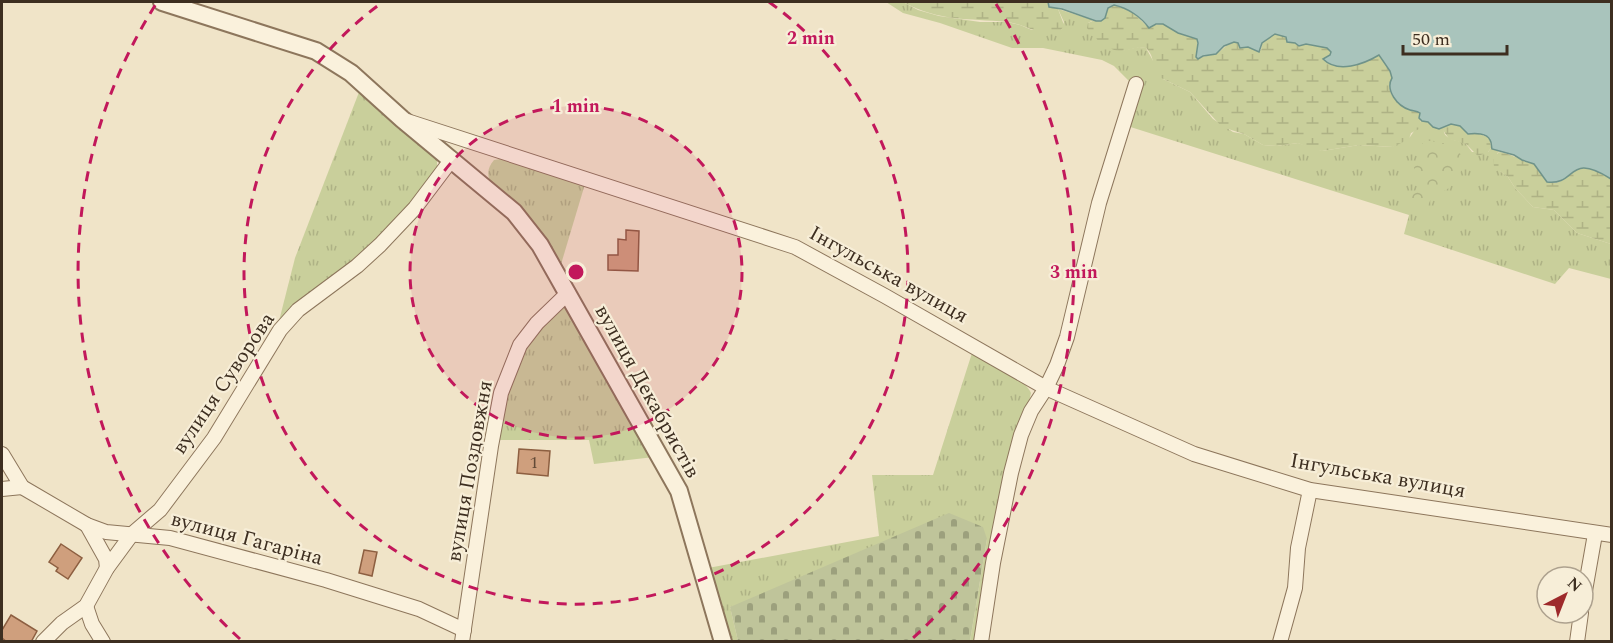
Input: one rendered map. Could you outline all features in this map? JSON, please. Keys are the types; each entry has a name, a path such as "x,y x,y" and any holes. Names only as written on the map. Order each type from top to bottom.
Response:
{"street":[{"name":"Інгульська вулиця","path":"162,2 316,51 351,73 402,119 795,248 885,296 1046,388 1194,454 1310,490 1611,535"},
{"path":"981,642 993,563 1021,435 1031,411 1058,365 1067,337 1099,203 1136,84"},
{"name":"вулиця Декабристів","path":"402,119 514,212 540,245 679,491 723,642"},
{"name":"вулиця Суворова","path":"43,642 62,622 86,606 107,568 132,534 160,510 214,438 280,330 298,310 357,266 380,245 415,208 452,159"},
{"name":"вулиця Поздовжня","path":"463,636 501,393 520,345 537,323 568,293"},
{"name":"вулиця Гагаріна","path":"2,454 22,487 87,525 106,532 170,538 326,580 419,609 463,636"},
{"path":"2,489 22,487"},
{"path":"1280,642 1295,588 1298,548 1310,490"},
{"path":"87,525 106,559 107,568"},
{"path":"1590,565 1595,534"},
{"path":"86,606 92,624 103,642"},
{"path":"1577,642 1579,625"}],"green space":[{"path":"886,2 903,2 918,10 939,16 980,22 1007,22 1032,30 1061,30 1064,22 1058,9 1093,20 1088,23 1121,51 1139,47 1146,48 1163,79 1190,92 1213,119 1233,132 1244,134 1263,145 1298,143 1322,151 1359,145 1392,147 1410,137 1421,121 1444,125 1447,137 1466,144 1472,152 1488,152 1491,148 1500,152 1497,153 1500,171 1508,177 1533,207 1554,210 1577,233 1611,244 1611,279 1569,268 1555,284 1404,234 1409,215 1121,124 1129,92 1129,81 1114,66 1102,60 1043,48 1012,48 903,13"},
{"path":"903,2 1048,2 1058,9 1064,25 1061,30 1045,32 1015,23 942,16"},
{"path":"1114,5 1131,11 1147,26 1163,24 1178,33 1197,39 1198,54 1201,58 1218,53 1237,42 1243,48 1261,50 1262,43 1275,34 1283,35 1290,43 1299,46 1306,44 1327,48 1331,52 1331,64 1356,64 1379,55 1390,71 1392,95 1405,108 1420,113 1421,128 1411,133 1409,139 1393,147 1359,145 1322,151 1298,143 1263,145 1244,134 1222,127 1190,92 1157,76 1151,55 1146,48 1117,51 1107,47 1093,36 1087,28 1088,23 1106,15 1108,8"},
{"path":"361,87 437,157 437,167 433,178 377,243 278,325 295,258"},
{"path":"1451,123 1460,126 1468,134 1479,134 1490,139 1491,148 1488,152 1478,156 1466,144 1449,139 1443,130 1444,125"},
{"path":"1425,140 1448,144 1463,156 1463,161 1454,183 1433,197 1427,207 1421,211 1409,203 1410,196 1419,187 1414,168 1420,147"},
{"path":"1500,152 1534,164 1544,179 1554,183 1560,182 1573,171 1583,167 1603,173 1611,179 1611,244 1577,233 1554,210 1533,207 1508,177 1494,167 1493,156"},
{"path":"500,159 585,184 559,271 489,179 488,171 491,164 494,160"},
{"path":"566,304 654,457 594,464 589,440 495,440 515,362 540,326"},
{"path":"972,353 1005,370 1021,381 1031,393 978,641 970,641 987,539 730,607 738,641 729,641 708,568 879,536 872,475 933,475"},
{"path":"949,513 983,527 987,539 970,641 738,641 730,607"}],"water":[{"path":"1048,2 1611,2 1611,179 1587,168 1579,169 1557,182 1547,182 1534,164 1492,149 1491,141 1484,135 1468,134 1460,126 1451,124 1439,129 1433,127 1419,118 1420,113 1405,108 1394,97 1390,88 1392,78 1390,71 1379,55 1359,64 1336,66 1323,59 1330,55 1331,52 1327,48 1306,44 1299,46 1287,42 1286,37 1275,34 1262,43 1259,52 1248,47 1240,48 1238,43 1234,42 1224,46 1216,54 1198,59 1196,57 1197,39 1178,33 1163,24 1156,24 1149,28 1124,8 1114,5 1108,8 1105,18 1096,21 1049,7"}],"building":[{"path":"626,230 639,231 638,271 608,270 608,255 618,255 618,239 626,240"},
{"path":"519,449 550,451 548,476 517,473"},
{"path":"61,544 82,558 68,579 56,571 58,568 49,562"},
{"path":"364,550 377,552 372,576 359,573"},
{"path":"11,615 37,631 31,642 7,642 2,638 2,630"}]}
